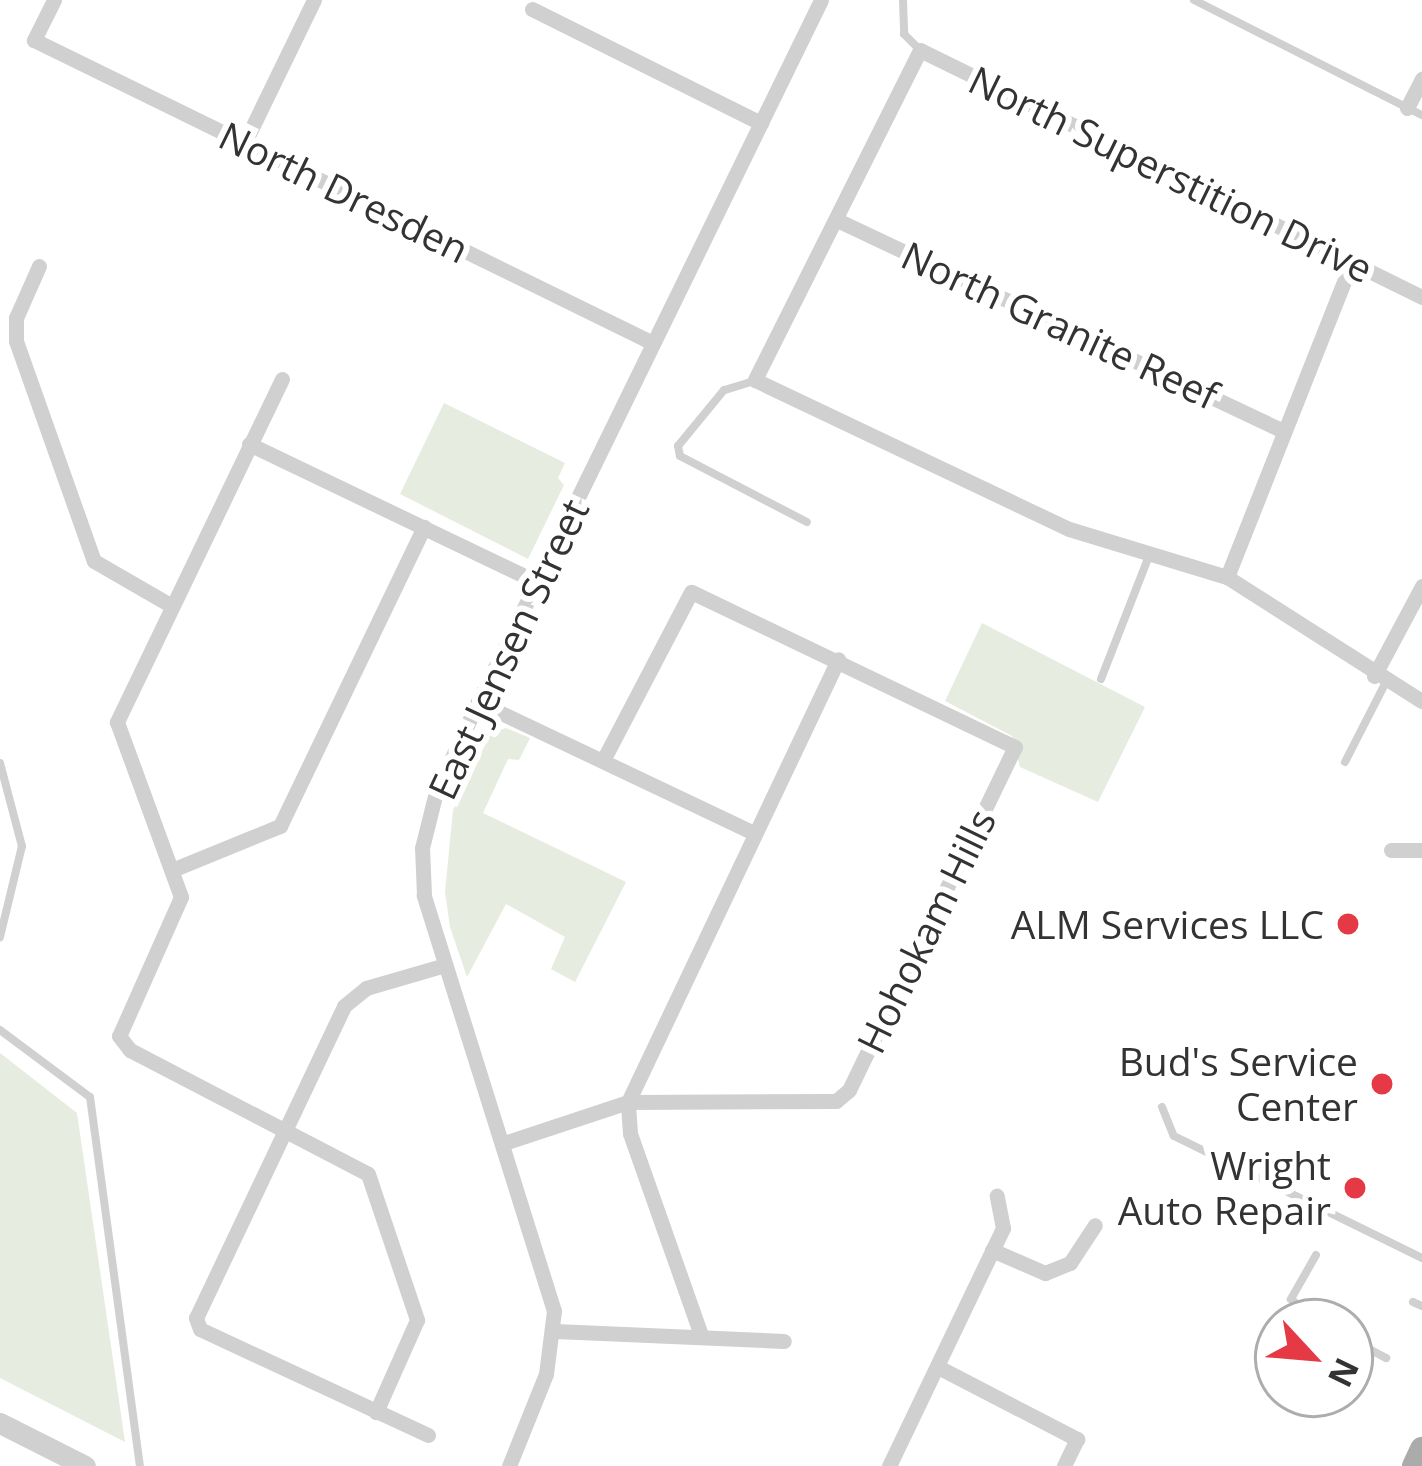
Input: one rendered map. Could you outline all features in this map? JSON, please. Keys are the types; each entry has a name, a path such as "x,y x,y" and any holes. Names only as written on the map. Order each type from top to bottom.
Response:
{"main road":[{"path":"1414,1466 1422,1449"}],"street":[{"name":"North Dresden","path":"54,0 34,40 653,344"},
{"path":"244,144 314,0"},
{"name":"East Jensen Street","path":"509,1466 555,1331 542,1253 424,895 422,848 436,792 478,702 821,0"},
{"path":"532,9 761,123"},
{"path":"920,50 755,380 998,499 1148,556 1227,577 1380,679 1422,701"},
{"name":"North Superstition Drive","path":"920,50 1422,297"},
{"path":"1414,111 1422,79"},
{"name":"North Granite Reef","path":"837,220 1284,431"},
{"path":"1227,577 1352,264"},
{"path":"39,266 16,318 16,341 94,561 172,606"},
{"path":"282,379 117,722 181,897 119,1036 130,1050 284,1126 368,1174 416,1320 376,1412"},
{"path":"249,444 537,582"},
{"path":"172,870 280,826 424,527"},
{"path":"1380,679 1422,586"},
{"name":"Hohokam Hills","path":"504,1143 628,1102 836,1101 849,1090 1015,747 691,592 603,760"},
{"path":"701,1335 630,1133 628,1102 838,659"},
{"path":"478,702 754,833"},
{"path":"1391,850 1422,850"},
{"path":"428,1436 200,1329 196,1318 344,1006 366,988 445,965"},
{"path":"889,1466 1003,1228 997,1196"},
{"path":"992,1250 1045,1273 1070,1263 1095,1225"},
{"path":"555,1331 784,1341"},
{"path":"938,1367 1077,1438 1064,1466"},
{"path":"0,1423 86,1466"}],"lane":[{"path":"903,0 904,34 920,50"},
{"path":"1194,0 1414,111"},
{"path":"755,380 724,390 678,446 680,456 807,522"},
{"path":"1101,680 1148,556"},
{"path":"1346,762 1380,679"},
{"path":"0,763 22,846 0,937"},
{"path":"0,1030 90,1097 140,1466"},
{"path":"1162,1107 1174,1136 1422,1258"},
{"path":"1292,1298 1316,1255"},
{"path":"1374,1352 1386,1358"}],"shaded area":[{"path":"444,403 565,463 558,478 564,485 528,559 400,494"},
{"path":"982,623 1145,707 1098,802 1020,767 1012,736 945,701"},
{"path":"506,728 530,738 519,760 508,759 483,813 626,882 575,982 551,969 565,937 506,904 467,977 450,927 445,892 453,810 491,733"},
{"path":"0,1053 77,1113 125,1442 0,1378"}],"place":[{"name":"ALM Services LLC","path":"1348,924"},
{"name":"Bud's Service Center","path":"1382,1084"},
{"name":"Wright Auto Repair","path":"1355,1188"}]}
